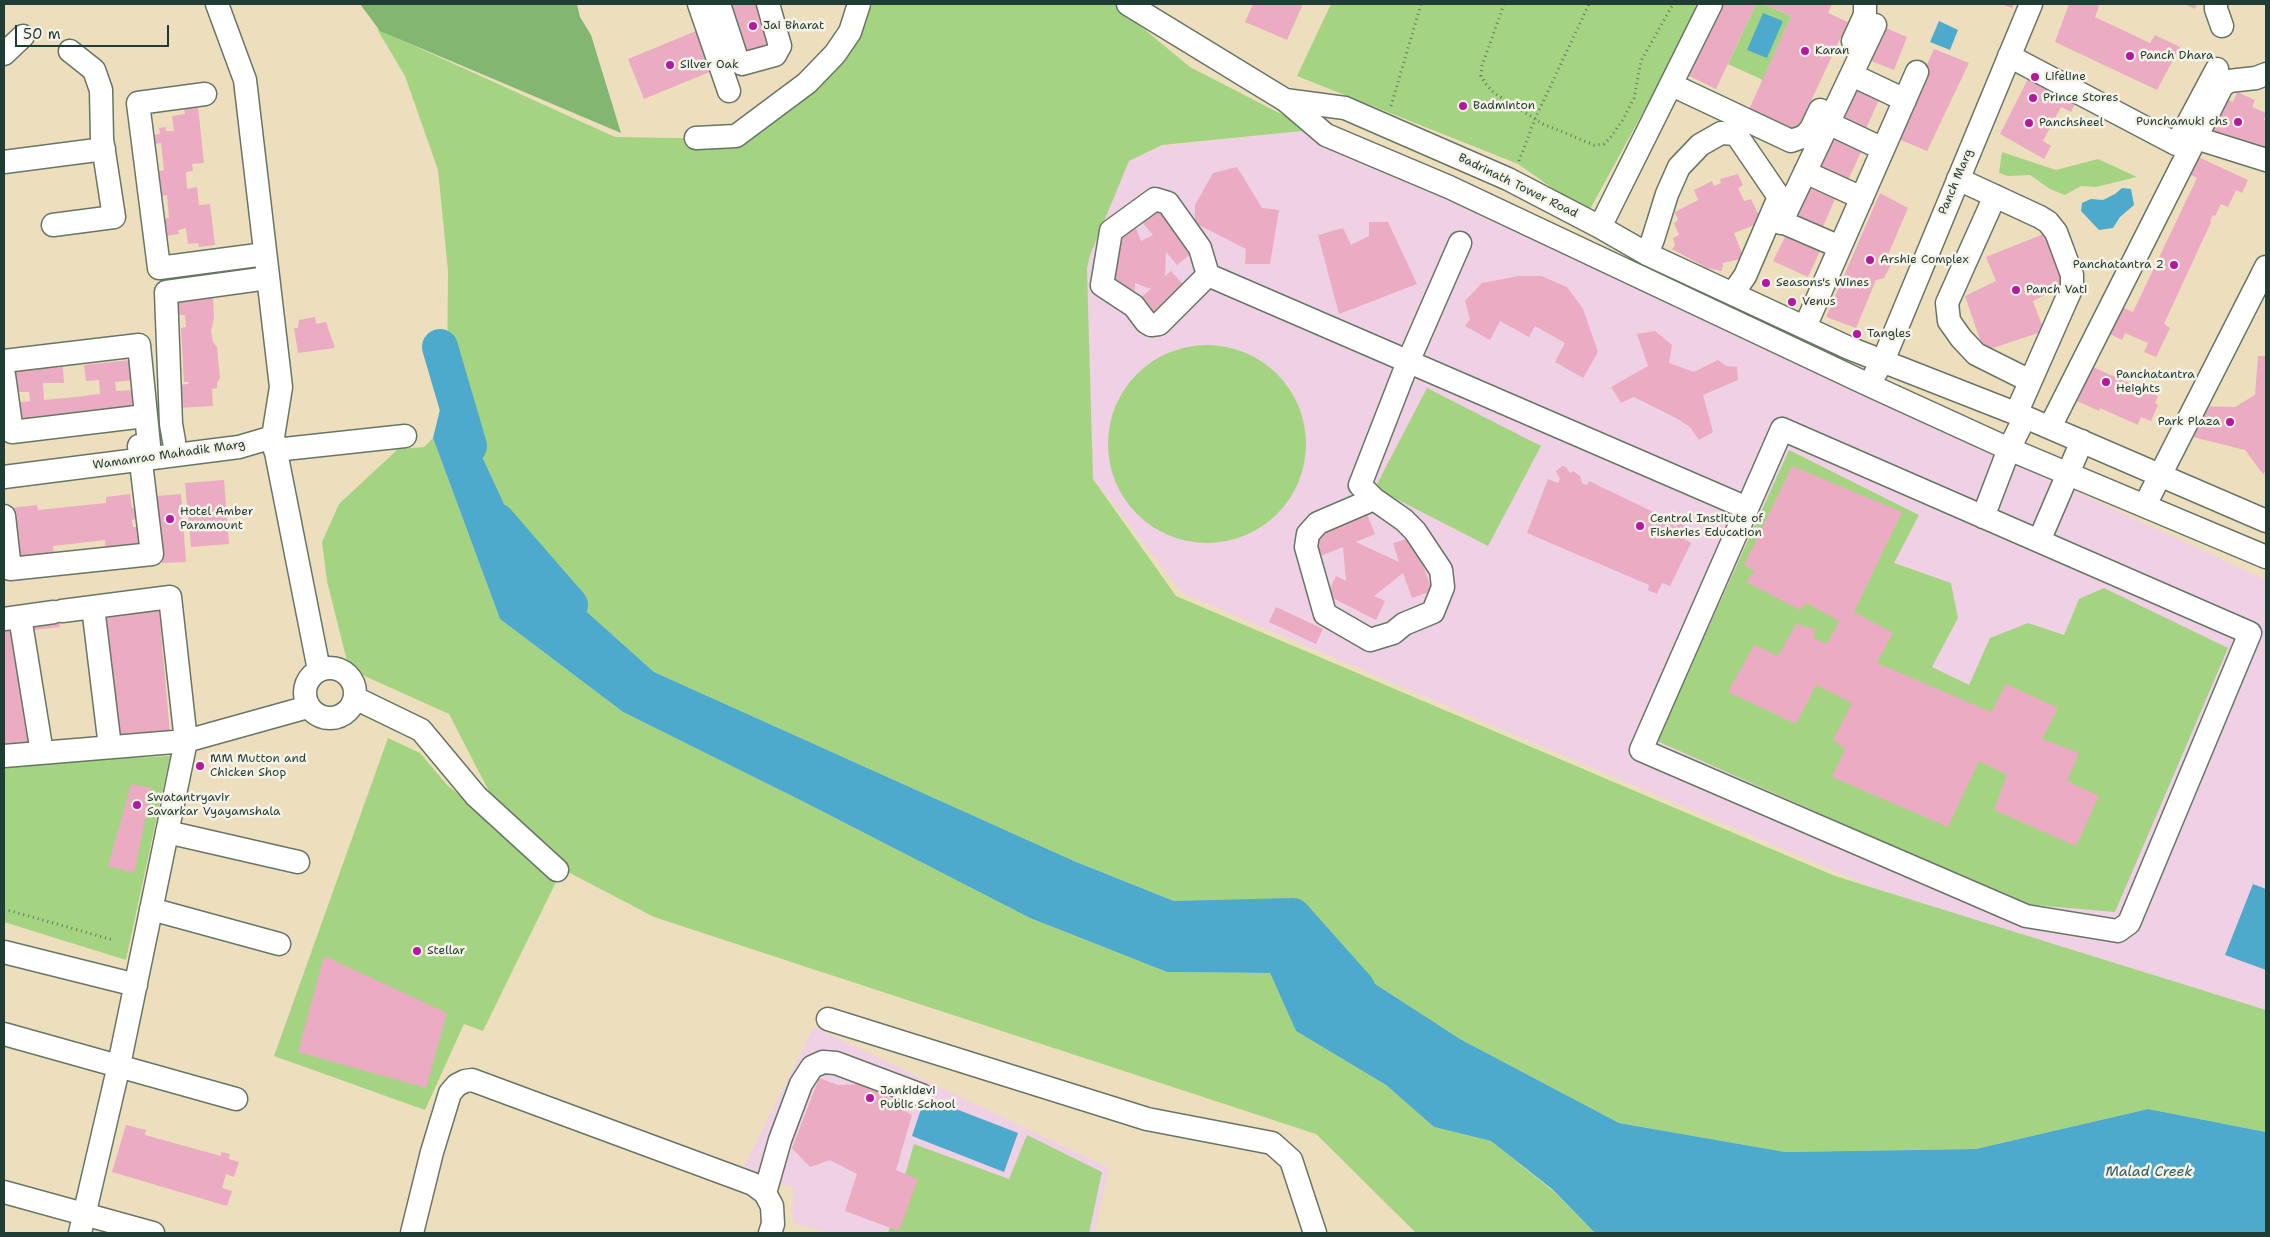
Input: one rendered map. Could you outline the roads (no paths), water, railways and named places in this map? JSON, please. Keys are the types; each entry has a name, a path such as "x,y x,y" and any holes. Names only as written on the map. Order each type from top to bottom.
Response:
{"street":[{"path":"218,4 245,80 280,387 274,443 320,670"},
{"path":"699,4 728,90"},
{"path":"719,4 737,59 742,64 775,55 780,46 768,4"},
{"path":"696,138 736,136 807,83 835,54 850,32 860,4"},
{"name":"Badrinath Tower Road","path":"1128,4 1285,100 1345,108 1508,179 1600,227 1650,246 1742,289 1805,326 1882,361 2050,427 2266,521"},
{"path":"1600,227 1672,85 1710,4"},
{"path":"1672,85 1791,141 1797,140 1805,136 1811,129 1865,15 1865,4"},
{"name":"Panch Marg","path":"1868,385 1882,361 2031,4"},
{"path":"2216,4 2222,26"},
{"path":"1742,289 1782,222 1875,25"},
{"path":"4,54 23,36"},
{"path":"53,225 114,217 104,149 101,90 94,70 70,50"},
{"path":"2009,56 2176,144 2217,68"},
{"path":"1805,326 1918,72"},
{"path":"1852,74 1905,100"},
{"path":"2050,427 2222,86 2229,81 2265,79"},
{"path":"205,94 138,103 160,268 265,254"},
{"path":"1285,100 1326,135 1449,186 1868,385 2009,449 2266,557"},
{"path":"1828,123 1883,149"},
{"path":"1650,246 1667,194 1679,166 1700,146 1721,133 1736,134 1779,197 1742,289"},
{"path":"2196,138 2266,160"},
{"path":"4,162 104,149"},
{"path":"1805,172 1862,198"},
{"path":"1958,179 2048,222 2056,232 2072,275 2072,287 2030,381 2009,449 1983,517"},
{"path":"1995,196 1947,303 1950,321 1961,338 1976,354 2030,381"},
{"path":"1208,275 1159,324 1146,322 1134,306 1102,285 1111,231 1155,199 1168,203 1200,248 1208,275 1747,508"},
{"path":"1782,222 1840,247"},
{"path":"1374,499 1318,523 1308,534 1306,547 1325,614 1370,640 1394,633 1404,624 1433,612 1443,587 1441,570 1415,531 1404,520 1374,499 1360,485 1408,362 1460,243"},
{"path":"2145,505 2266,267"},
{"path":"174,441 171,424 166,292 268,278"},
{"path":"4,361 139,345 145,416 143,450 152,554 10,569 4,516"},
{"path":"4,374 12,432 145,416"},
{"path":"1782,429 2250,633 2129,923 2118,931 2026,916 1642,750 1747,508 1782,429"},
{"name":"Wamanrao Mahadik Marg","path":"4,477 143,450 174,441 240,433 274,443"},
{"path":"274,443 405,436"},
{"path":"2039,541 2082,441"},
{"name":"Wamanrao Mahadik Marg","path":"4,463 143,450 239,447 274,443"},
{"path":"42,753 12,618 170,597 186,741 119,1065 82,1224"},
{"path":"93,607 110,748"},
{"path":"331,668 343,671 348,675 354,685 355,698 346,713 335,718 317,715 308,706 305,689 310,678 320,670 331,668"},
{"path":"355,698 421,730 476,796 557,870"},
{"path":"4,756 186,741 308,706"},
{"path":"167,832 298,862"},
{"path":"151,909 279,944"},
{"path":"4,952 136,985"},
{"path":"828,1018 1146,1119 1272,1143 1291,1160 1315,1233"},
{"path":"4,1034 236,1098"},
{"path":"765,1193 783,1132 802,1084 812,1067 824,1062 836,1064 921,1095"},
{"path":"412,1233 432,1152 450,1093 457,1085 472,1080 753,1184 765,1193 772,1206 770,1233"},
{"path":"4,1192 82,1224 153,1233"}],"water":[{"path":"1763,13 1783,21 1767,58 1747,50"},
{"path":"1939,21 1958,30 1950,50 1930,42"},
{"path":"2122,188 2131,189 2134,205 2120,217 2113,228 2099,230 2081,211 2082,203 2091,199 2103,200"},
{"name":"Malad Creek","path":"447,381 531,562 654,672 1074,861 1194,909 1306,939 1460,1039 1619,1123 1785,1152 1976,1149 2148,1109 2266,1132 2266,1233 1595,1233 1552,1189 1491,1141 1434,1127 1386,1085 1296,1031 1270,973 1167,972 1030,918 623,712 500,619 433,438"},
{"path":"2253,884 2266,889 2266,970 2225,955"},
{"path":"925,1097 1018,1133 1004,1172 912,1136"}],"waterway":[{"path":"440,347 469,446"},
{"path":"497,521 570,605"},
{"path":"1176,919 1293,916 1357,988"}],"place":[{"name":"Jai Bharat","path":"753,26"},
{"name":"Karan","path":"1805,51"},
{"name":"Panch Dhara","path":"2130,56"},
{"name":"Silver Oak","path":"670,65"},
{"name":"Lifeline","path":"2035,77"},
{"name":"Prince Stores","path":"2033,98"},
{"name":"Badminton","path":"1463,106"},
{"name":"Punchamuki chs","path":"2238,122"},
{"name":"Panchsheel","path":"2029,123"},
{"name":"Arshie Complex","path":"1870,260"},
{"name":"Panchatantra 2","path":"2174,265"},
{"name":"Seasons's Wines","path":"1766,283"},
{"name":"Panch Vati","path":"2016,290"},
{"name":"Venus","path":"1792,302"},
{"name":"Tangles","path":"1857,334"},
{"name":"Panchatantra Heights","path":"2106,382"},
{"name":"Park Plaza","path":"2230,422"},
{"name":"Hotel Amber Paramount","path":"170,519"},
{"name":"Central Institute of Fisheries Education","path":"1640,526"},
{"name":"MM Mutton and Chicken Shop","path":"200,766"},
{"name":"Swatantryavir Savarkar Vyayamshala","path":"137,805"},
{"name":"Stellar","path":"417,951"},
{"name":"Jankidevi Public School","path":"870,1098"}]}
